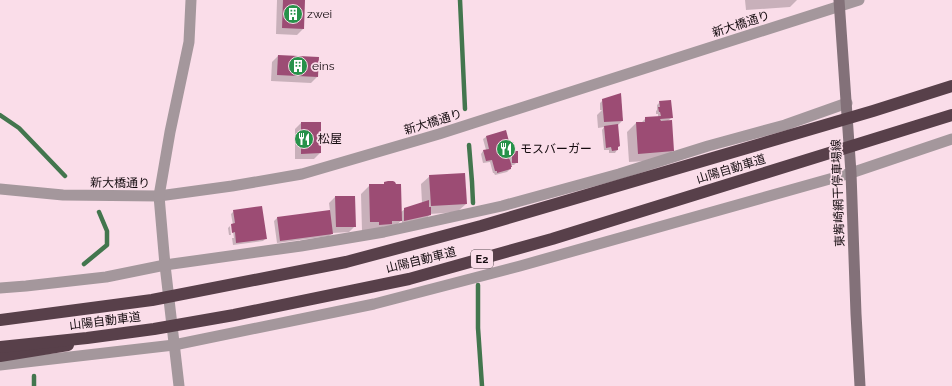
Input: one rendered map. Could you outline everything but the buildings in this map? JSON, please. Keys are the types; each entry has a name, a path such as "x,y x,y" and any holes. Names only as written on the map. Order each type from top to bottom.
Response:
{"highway":[{"name":"山陽自動車道","path":"0,320 152,300 346,262 481,226 873,111 952,86"},
{"name":"山陽自動車道","path":"0,347 154,329 234,315 409,279 552,240 952,115"},
{"path":"0,356 87,342 154,329"}],"main road":[{"name":"東觜崎網干停車場線","path":"839,3 851,173 860,386"}],"street":[{"path":"179,386 158,196 189,42 191,0"},
{"name":"新大橋通り","path":"0,189 64,195 158,196 232,186 302,174 447,132 839,3 860,0"},
{"path":"0,288 106,277 165,265 301,246 384,232 502,206 619,174 708,146 785,125 847,103"},
{"path":"0,365 174,345 374,304 520,266 851,173 952,139"}],"waterway":[{"path":"460,0 465,109"},
{"path":"0,115 19,128 65,176"},
{"path":"469,145 473,203"},
{"path":"84,264 107,245 107,231 99,212"},
{"path":"478,285 478,328 482,386"},
{"path":"34,376 34,386"}],"place":[{"name":"zwei","path":"293,14"},
{"name":"eins","path":"298,66"},
{"name":"松屋","path":"304,139"},
{"name":"モスバーガー","path":"506,149"}]}
